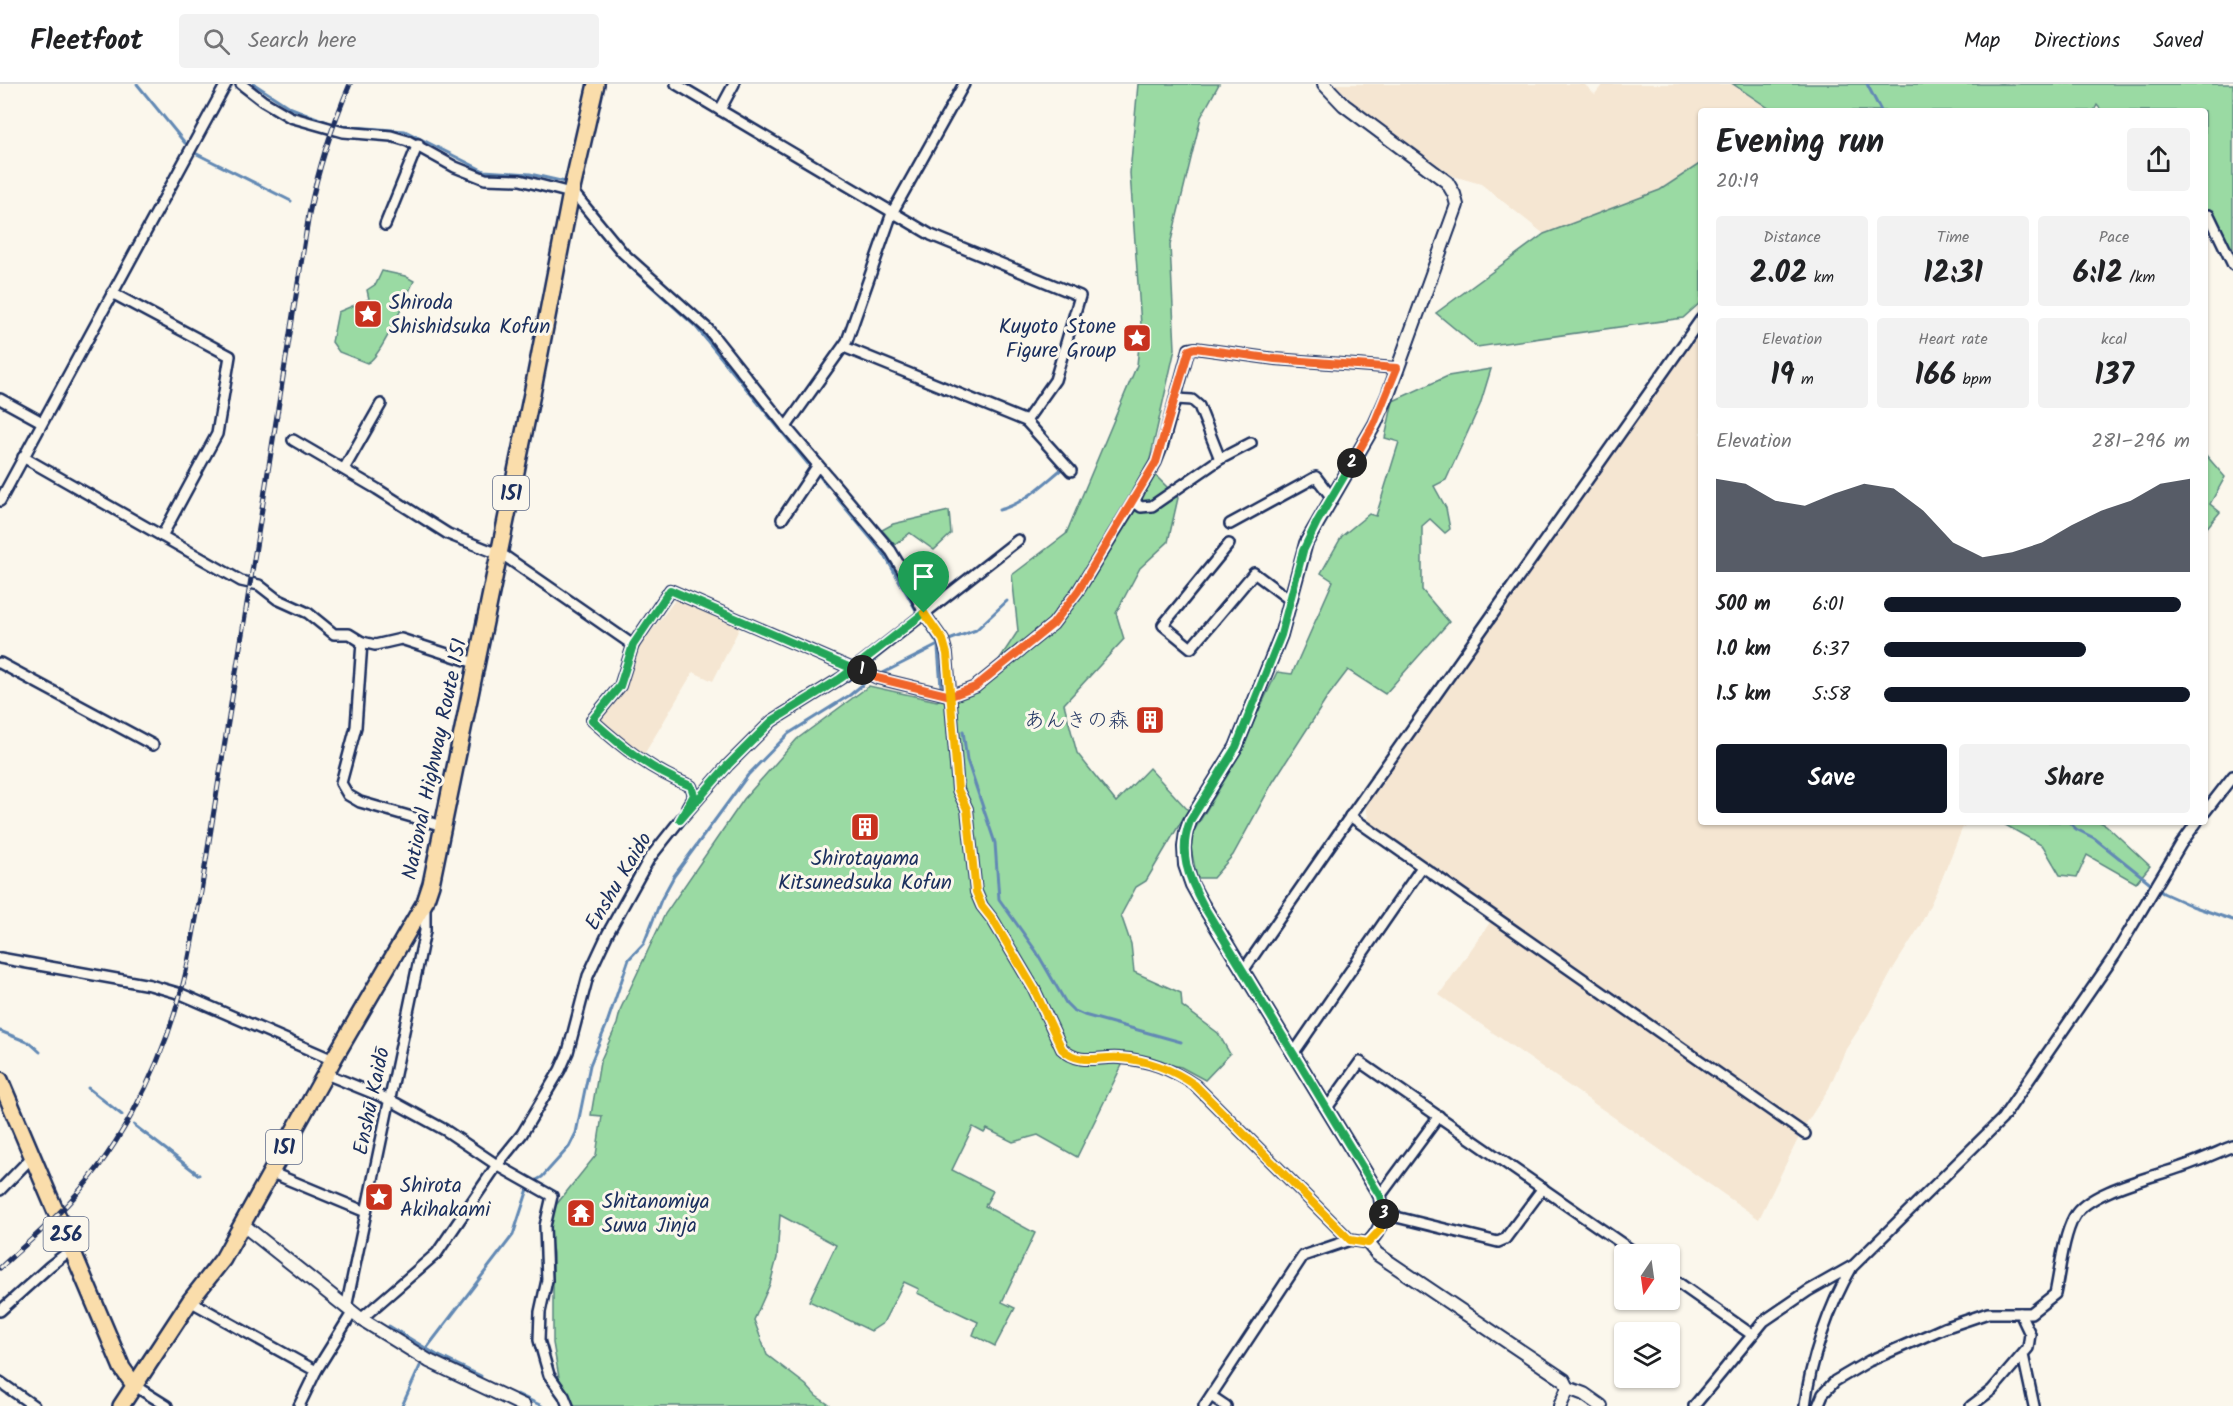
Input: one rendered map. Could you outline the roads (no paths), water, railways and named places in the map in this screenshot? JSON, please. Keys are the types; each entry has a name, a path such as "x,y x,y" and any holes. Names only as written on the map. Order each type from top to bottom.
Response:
{"highway":[{"name":"National Highway Route 151","path":"121,1406 190,1301 223,1259 329,1067 424,902 431,884 571,193 596,84"},
{"name":"256","path":"0,1080 122,1368 135,1386"}],"street":[{"path":"0,501 226,84"},
{"path":"241,84 263,101 290,117 343,132 391,136 418,144 471,175 485,179 520,180 571,193 577,197 623,254 708,329 786,427 891,552 924,613 943,640 951,696 958,790 967,809 971,829 976,892 982,906 993,920 1034,989 1062,1049 1067,1054 1083,1060 1119,1058 1173,1070 1195,1085 1350,1240"},
{"path":"676,84 931,235 1080,296 1055,380 1026,421"},
{"path":"720,110 734,84"},
{"path":"786,427 844,346 892,213 964,84"},
{"path":"1324,84 1344,105 1447,182 1457,205 1374,424 1303,551 1281,635 1236,747 1190,821 1184,847 1185,865 1192,885 1380,1196 1384,1214 1380,1230 1368,1243"},
{"path":"385,225 418,144"},
{"path":"2209,215 2233,265"},
{"path":"112,293 230,356 217,434 162,536"},
{"path":"1243,971 1698,323"},
{"path":"844,346 1026,421 1071,471"},
{"path":"728,765 722,765 707,783 691,786 670,778 626,751 592,720 620,686 633,645 670,590 877,678 951,696 975,687 1053,624 1078,591 1156,462 1189,350 1195,348 1275,359 1397,368"},
{"path":"0,399 42,422"},
{"path":"1176,399 1192,400 1199,406 1220,459"},
{"path":"344,469 381,404"},
{"path":"293,440 448,534 506,557 633,645"},
{"path":"1135,499 1141,507 1152,506 1220,459 1251,443"},
{"path":"23,457 241,581 259,585 277,599 308,613 334,634 349,634 362,642 375,645 402,639 475,663"},
{"path":"782,519 818,465"},
{"path":"1230,524 1316,477 1332,498"},
{"name":"Enshu Kaido","path":"496,1165 522,1134 560,1070 568,1052 588,976 649,859 680,820 728,765 772,721 854,668 1018,540"},
{"path":"1229,544 1163,624 1191,648 1254,573 1290,600"},
{"path":"362,642 357,727 341,783 348,795 360,802 443,826"},
{"path":"0,663 153,745"},
{"path":"2208,808 2233,776"},
{"path":"680,820 694,795 691,786"},
{"path":"1350,816 1805,1134"},
{"path":"1694,1406 1764,1321 1808,1291 1854,1264 2002,1119 2115,954 2195,825"},
{"path":"1293,1054 1422,867"},
{"name":"Enshū Kaidō","path":"353,1313 366,1212 425,931 424,902"},
{"path":"0,958 139,981 181,994 329,1067 390,1100 445,1130 496,1165 552,1196 545,1226 547,1280 540,1312 539,1340 549,1376 564,1396 567,1406"},
{"path":"1327,1108 1360,1062 1623,1244"},
{"path":"1380,1196 1439,1116"},
{"path":"1818,1406 1823,1394 1835,1382 1869,1361 1944,1328 1988,1313 2031,1313 2055,1294 2074,1217 2085,1204 2119,1187 2183,1167 2233,1146"},
{"path":"0,1190 33,1156"},
{"name":"Enshū Kaidō","path":"299,1406 316,1371 353,1313 437,1253 496,1165"},
{"path":"270,1172 366,1212"},
{"path":"1384,1214 1498,1242 1505,1239 1543,1188"},
{"path":"242,1224 353,1313 429,1361 524,1406"},
{"path":"1204,1406 1303,1256 1350,1240 1368,1243 1377,1254 1564,1380 1568,1388 1584,1394 1602,1406"},
{"path":"0,1311 72,1249"},
{"path":"1805,1406 1809,1379 1826,1325 1842,1285 1854,1264"},
{"path":"1680,1284 1751,1334"},
{"path":"190,1301 316,1371"},
{"path":"1971,1406 1992,1390 2028,1348 2030,1334 2020,1313"},
{"path":"2023,1355 2034,1406"},
{"path":"0,1382 34,1406"},
{"path":"135,1386 167,1406"},
{"path":"1560,1406 1568,1388"},
{"path":"1211,1396 1226,1406"}],"waterway":[{"path":"137,84 185,143"},
{"path":"254,84 289,107 327,122"},
{"path":"1867,84 1879,108"},
{"path":"341,126 405,131 484,171 530,174 565,182"},
{"path":"197,154 291,201"},
{"path":"595,210 608,228"},
{"path":"630,267 696,327 808,464"},
{"path":"999,510 1025,498 1063,468"},
{"path":"819,475 827,486"},
{"path":"837,498 884,554 916,610"},
{"path":"949,640 976,630 1007,601"},
{"path":"926,625 937,643"},
{"path":"883,673 940,644"},
{"path":"938,648 941,687"},
{"path":"535,1181 542,1177 569,1147 576,1133 590,1065 629,959 644,943 661,900 674,876 748,775 788,734 850,695 867,681"},
{"path":"963,731 967,760 995,843 999,899 1036,951 1066,1003 1073,1010 1084,1015 1181,1042"},
{"path":"2072,825 2094,838 2163,893 2233,920"},
{"path":"0,1031 30,1043 40,1052"},
{"path":"88,1088 122,1115"},
{"path":"134,1125 199,1175"},
{"path":"426,1349 513,1235 528,1189"},
{"path":"389,1326 437,1355 481,1376"},
{"path":"402,1406 420,1366"},
{"path":"517,1394 542,1406"}],"railway":[{"path":"0,1268 43,1229 78,1192 116,1141 160,1055 180,995 201,892 309,214 326,148 350,84"}],"place":[{"name":"Shiroda Shishidsuka Kofun","path":"368,314"},
{"name":"Kuyoto Stone Figure Group","path":"1137,338"},
{"name":"あんきの森","path":"1150,720"},
{"name":"Shirotayama Kitsunedsuka Kofun","path":"865,827"},
{"name":"Shirota Akihakami","path":"379,1197"},
{"name":"Shitanomiya Suwa Jinja","path":"581,1213"}]}
